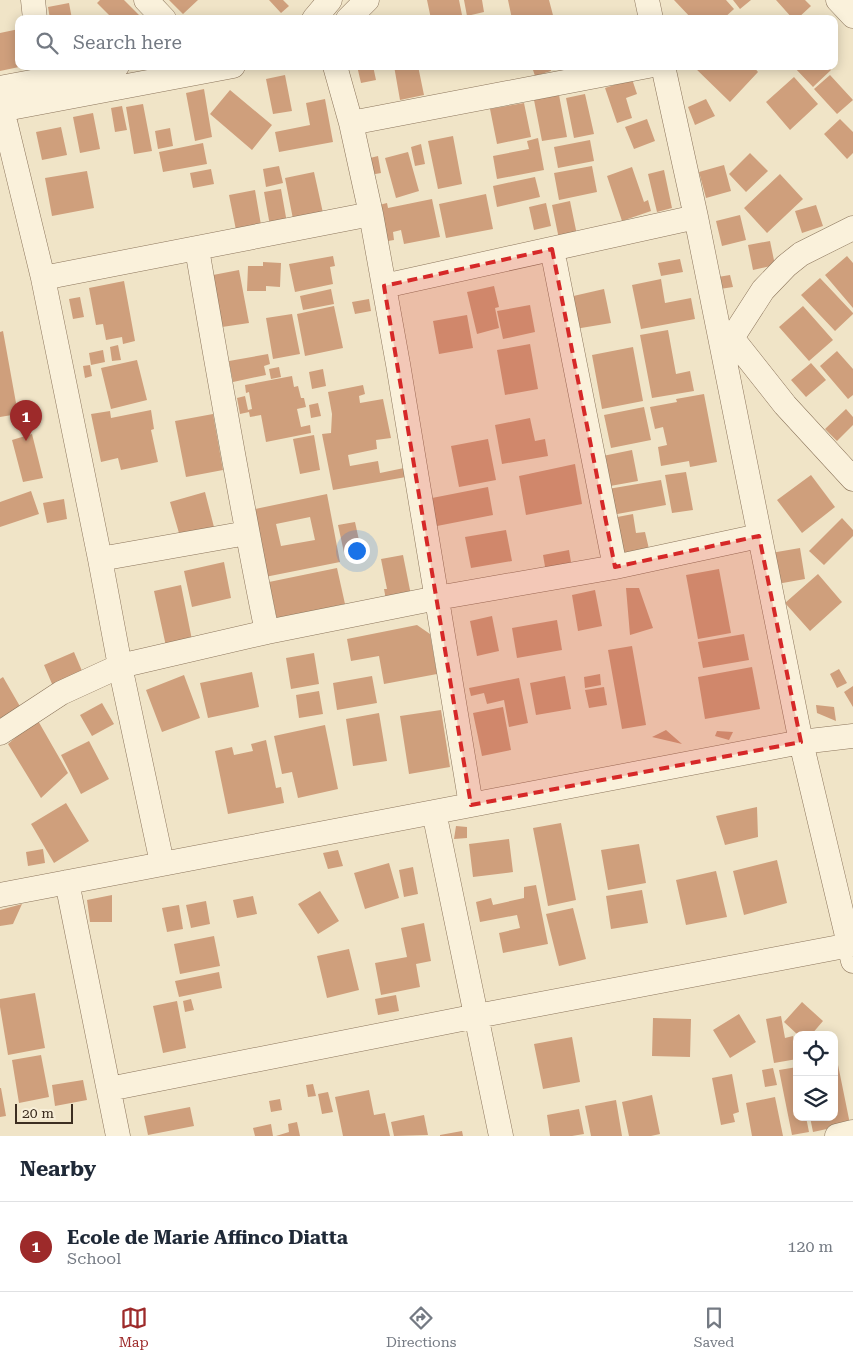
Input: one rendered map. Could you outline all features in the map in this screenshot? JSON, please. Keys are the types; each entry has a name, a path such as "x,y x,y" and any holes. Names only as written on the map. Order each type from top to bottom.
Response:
{"street":[{"path":"32,0 34,15"},
{"path":"146,0 160,15"},
{"path":"317,15 330,0"},
{"path":"352,15 367,0"},
{"path":"647,0 650,15"},
{"path":"838,0 853,16"},
{"path":"100,70 44,83 1,102 43,278 120,666 162,863"},
{"path":"44,83 188,70"},
{"path":"336,70 351,123 371,214 472,805"},
{"path":"351,123 627,70"},
{"path":"109,1089 477,1016 851,953 801,742 759,536 727,343 696,217 664,70"},
{"path":"43,278 371,214"},
{"path":"384,286 696,217"},
{"path":"727,343 763,290 786,266 801,254 853,228"},
{"path":"197,249 246,533 267,632"},
{"path":"552,249 615,567"},
{"path":"727,343 853,478"},
{"path":"100,559 246,533"},
{"path":"0,733 61,694 120,666 267,632 437,598 615,567 759,536"},
{"path":"0,895 801,742 853,736"},
{"path":"434,812 501,1136"},
{"path":"67,882 118,1136"},
{"path":"837,1136 853,1132"}],"highlighted area":[{"path":"552,249 615,567 759,536 801,742 471,805 384,286"}],"building":[{"path":"100,0 124,0 139,15 109,15 97,3"},
{"path":"169,0 198,0 183,14"},
{"path":"269,0 283,0 289,6 281,13"},
{"path":"427,0 459,0 462,15 430,15"},
{"path":"464,0 482,0 484,12 467,15"},
{"path":"508,0 549,0 553,15 511,15"},
{"path":"674,0 726,0 734,9 727,15 688,15"},
{"path":"733,0 751,0 740,9"},
{"path":"776,0 805,0 811,6 801,15 789,15"},
{"path":"69,3 71,15 49,15 48,7"},
{"path":"15,30 15,68 0,71 0,33"},
{"path":"358,70 374,70 376,80 361,83"},
{"path":"395,70 419,70 424,95 400,100"},
{"path":"533,70 551,70 551,71 535,76"},
{"path":"697,70 756,70 758,72 730,102"},
{"path":"797,70 831,70 813,87"},
{"path":"285,75 292,111 273,114 266,79"},
{"path":"830,75 853,100 837,114 814,89"},
{"path":"794,77 818,104 790,130 766,102"},
{"path":"632,79 637,94 626,98 632,118 617,123 605,88"},
{"path":"204,89 212,137 195,141 186,93"},
{"path":"230,90 272,125 252,150 210,114"},
{"path":"585,94 594,134 574,138 566,98"},
{"path":"559,95 567,137 542,141 534,100"},
{"path":"325,99 333,142 279,152 275,132 310,125 306,103"},
{"path":"706,99 715,116 695,125 688,107"},
{"path":"524,103 531,137 497,144 490,109"},
{"path":"143,104 152,151 134,154 126,107"},
{"path":"122,106 127,130 115,132 111,108"},
{"path":"93,113 100,149 80,153 73,117"},
{"path":"647,119 655,141 634,149 625,127"},
{"path":"840,119 853,132 853,153 847,159 824,134"},
{"path":"61,127 67,155 42,160 36,132"},
{"path":"170,128 173,146 158,149 155,131"},
{"path":"453,136 462,184 438,189 428,141"},
{"path":"538,138 544,170 497,179 493,156 529,149 527,141"},
{"path":"590,140 594,161 558,168 554,147"},
{"path":"203,143 207,164 163,172 159,152"},
{"path":"421,144 425,164 415,166 411,147"},
{"path":"408,152 419,191 396,198 385,158"},
{"path":"750,153 768,171 746,192 729,174"},
{"path":"378,156 381,173 370,175 366,159"},
{"path":"724,165 731,191 706,198 699,172"},
{"path":"279,166 283,183 266,187 263,169"},
{"path":"592,166 597,192 559,200 554,173"},
{"path":"632,167 644,202 648,200 651,211 622,221 607,176"},
{"path":"211,169 214,184 193,188 190,173"},
{"path":"664,170 672,208 657,212 648,174"},
{"path":"87,171 94,208 52,216 45,178"},
{"path":"314,172 323,213 293,219 285,178"},
{"path":"780,174 803,199 767,233 744,208"},
{"path":"535,177 540,197 497,207 493,186"},
{"path":"281,189 287,223 270,226 264,192"},
{"path":"255,190 261,225 236,230 229,195"},
{"path":"486,194 493,229 446,238 439,204"},
{"path":"432,199 440,237 404,244 401,230 393,232 394,240 382,242 375,206 387,203 388,208"},
{"path":"570,201 577,235 559,239 552,205"},
{"path":"546,203 551,226 534,230 529,207"},
{"path":"816,205 823,226 802,233 795,211"},
{"path":"740,215 746,240 722,246 716,221"},
{"path":"770,241 775,265 753,270 748,245"},
{"path":"333,256 335,266 330,267 333,284 295,292 289,264"},
{"path":"847,256 853,263 853,308 825,275"},
{"path":"680,259 683,272 661,276 658,263"},
{"path":"263,262 281,263 280,287 266,286 266,291 247,291 248,266 263,266"},
{"path":"239,270 249,323 222,327 213,275"},
{"path":"730,275 733,287 720,289 718,277"},
{"path":"820,278 853,313 835,331 801,295"},
{"path":"661,279 665,303 691,298 695,319 641,329 632,285"},
{"path":"124,281 135,341 123,344 122,337 106,340 103,324 96,325 89,288"},
{"path":"494,286 499,307 495,308 499,328 477,334 467,292"},
{"path":"331,289 334,304 303,310 300,296"},
{"path":"604,289 611,323 575,329 569,297"},
{"path":"80,297 84,317 73,319 69,299"},
{"path":"369,299 371,311 355,314 352,302"},
{"path":"530,305 535,332 503,339 497,311"},
{"path":"334,306 343,348 305,356 297,314"},
{"path":"803,306 833,340 809,361 779,327"},
{"path":"292,314 300,354 273,359 266,318"},
{"path":"467,315 473,348 439,354 433,321"},
{"path":"668,330 676,374 690,371 694,391 652,398 640,335"},
{"path":"3,331 18,414 0,417 0,332"},
{"path":"530,344 538,389 505,395 497,350"},
{"path":"118,345 121,360 112,361 110,347"},
{"path":"633,347 643,401 602,409 592,355"},
{"path":"103,350 105,362 91,365 89,353"},
{"path":"837,351 853,369 853,395 848,399 820,366"},
{"path":"268,354 270,364 264,366 266,375 233,382 229,361"},
{"path":"137,360 147,400 111,409 101,368"},
{"path":"811,363 826,380 806,397 791,380"},
{"path":"90,365 92,376 85,378 83,366"},
{"path":"279,367 281,377 271,379 269,369"},
{"path":"323,369 326,386 312,389 309,372"},
{"path":"292,376 294,387 298,386 306,407 297,409 301,427 310,425 311,433 266,442 261,415 250,417 249,412 240,414 237,398 245,396 248,410 252,409 249,392 246,393 245,385"},
{"path":"363,385 365,394 359,396 360,403 383,399 391,438 376,440 377,449 348,455 350,466 378,461 380,473 404,468 406,477 333,490 322,434 331,433 332,414 328,392"},
{"path":"704,394 717,462 690,467 689,461 661,466 658,447 667,445 663,427 655,429 650,407 677,402 676,399"},
{"path":"318,403 321,416 311,418 309,405"},
{"path":"644,407 651,440 611,448 604,415"},
{"path":"846,409 853,417 853,425 837,441 825,429"},
{"path":"151,410 154,429 151,430 158,462 121,470 118,458 101,462 91,414 110,411 111,418"},
{"path":"213,414 223,470 186,477 175,421"},
{"path":"530,418 535,441 545,439 548,456 502,464 495,425"},
{"path":"32,434 43,478 23,482 12,440"},
{"path":"314,435 320,470 300,474 293,439"},
{"path":"488,439 496,480 459,487 451,446"},
{"path":"632,450 638,481 599,488 593,458"},
{"path":"575,464 582,504 526,515 519,476"},
{"path":"686,472 693,510 672,513 665,475"},
{"path":"811,475 835,507 802,533 777,500"},
{"path":"661,480 666,505 612,515 608,489"},
{"path":"488,487 493,515 437,526 432,498"},
{"path":"31,491 39,514 0,527 0,502"},
{"path":"205,492 215,531 181,540 170,502"},
{"path":"327,494 340,562 265,577 251,510","holes":["310,517 315,540 281,546 276,524"]},
{"path":"64,499 67,519 47,523 43,503"},
{"path":"633,514 636,533 645,532 649,549 619,555 612,518"},
{"path":"842,518 853,530 853,536 824,565 809,551"},
{"path":"355,522 362,554 345,557 338,525"},
{"path":"506,530 512,561 471,568 465,537"},
{"path":"800,548 805,579 777,584 771,553"},
{"path":"569,550 572,568 546,572 543,555"},
{"path":"403,555 411,595 386,600 384,589 387,589 381,559"},
{"path":"224,562 231,598 192,607 184,571"},
{"path":"337,568 345,604 277,619 269,582"},
{"path":"719,569 731,633 698,639 686,575"},
{"path":"818,574 842,602 810,631 785,603"},
{"path":"181,585 193,645 167,651 154,591"},
{"path":"626,588 639,588 653,628 630,635"},
{"path":"595,590 602,626 578,631 572,595"},
{"path":"492,616 499,651 477,656 470,621"},
{"path":"557,620 562,650 517,658 512,628"},
{"path":"417,625 430,634 437,674 384,684 379,656 351,661 347,639"},
{"path":"744,634 749,660 703,668 698,642"},
{"path":"632,646 646,725 622,729 608,650"},
{"path":"74,652 85,678 55,691 44,665"},
{"path":"314,653 319,684 291,689 286,658"},
{"path":"752,667 760,709 705,719 698,677"},
{"path":"839,669 847,683 837,688 830,674"},
{"path":"252,672 259,707 208,718 200,683"},
{"path":"600,674 601,685 585,688 584,677"},
{"path":"184,675 200,718 162,732 146,690"},
{"path":"372,676 377,703 337,710 333,683"},
{"path":"565,676 571,709 536,715 530,683"},
{"path":"3,677 25,715 0,730 0,679"},
{"path":"519,678 528,723 509,727 504,700 487,704 484,693 471,696 469,688"},
{"path":"853,686 853,707 844,692"},
{"path":"604,687 607,705 589,708 585,690"},
{"path":"319,691 323,714 299,718 296,695"},
{"path":"102,703 114,724 92,736 80,715"},
{"path":"816,705 834,707 836,721 817,713"},
{"path":"503,707 511,750 482,756 473,713"},
{"path":"441,710 450,767 409,774 400,716"},
{"path":"379,713 387,761 353,766 346,719"},
{"path":"37,719 68,773 41,798 8,744"},
{"path":"325,725 338,789 298,798 292,772 282,774 274,736"},
{"path":"666,730 682,744 652,737"},
{"path":"717,731 733,732 729,740 715,736"},
{"path":"266,740 276,788 281,787 284,803 228,814 215,751 232,747 234,755 253,751 251,744"},
{"path":"89,741 109,779 81,794 61,755"},
{"path":"66,803 89,841 54,863 31,824"},
{"path":"757,807 758,837 725,845 716,816"},
{"path":"561,823 576,900 548,906 533,828"},
{"path":"456,826 467,827 467,838 454,839"},
{"path":"509,839 513,872 473,877 469,844"},
{"path":"639,844 646,883 608,890 601,850"},
{"path":"43,849 45,863 28,866 26,852"},
{"path":"338,850 343,866 328,869 323,853"},
{"path":"777,860 787,903 744,915 733,871"},
{"path":"389,863 399,898 365,909 354,873"},
{"path":"413,867 418,894 404,897 399,870"},
{"path":"716,871 727,917 686,925 676,880"},
{"path":"536,885 548,944 503,953 499,933 520,928 517,915 480,922 476,902 491,898 493,905 524,898 524,887"},
{"path":"642,890 648,923 611,929 606,896"},
{"path":"320,891 339,921 318,934 298,904"},
{"path":"112,895 112,922 90,922 87,900"},
{"path":"253,896 257,914 237,918 233,900"},
{"path":"206,901 210,924 191,928 186,905"},
{"path":"22,904 13,924 0,926 0,910"},
{"path":"179,905 183,929 167,932 162,908"},
{"path":"573,908 586,959 559,966 546,914"},
{"path":"424,923 431,961 416,964 420,987 381,995 375,963 407,957 401,928"},
{"path":"214,936 220,966 180,974 174,944"},
{"path":"349,949 359,990 327,998 317,956"},
{"path":"219,972 222,988 179,997 175,981"},
{"path":"35,993 45,1048 8,1055 0,999"},
{"path":"396,995 399,1011 378,1015 375,999"},
{"path":"191,999 194,1010 185,1012 183,1001"},
{"path":"177,1001 186,1048 163,1053 153,1006"},
{"path":"802,1002 823,1021 814,1031 794,1031 784,1022"},
{"path":"739,1014 756,1042 730,1058 713,1030"},
{"path":"781,1016 785,1038 793,1036 793,1060 774,1063 766,1019"},
{"path":"653,1018 691,1019 690,1057 652,1056"},
{"path":"572,1037 580,1082 543,1089 534,1044"},
{"path":"41,1055 49,1097 19,1103 12,1060"},
{"path":"838,1065 850,1124 813,1132 811,1121 838,1121"},
{"path":"773,1068 777,1085 765,1087 762,1070"},
{"path":"793,1068 793,1121 807,1121 809,1132 792,1135 779,1070"},
{"path":"732,1074 739,1112 733,1114 735,1122 721,1125 712,1078"},
{"path":"83,1080 87,1100 55,1106 52,1085"},
{"path":"313,1084 316,1096 308,1097 306,1085"},
{"path":"0,1088 6,1116 0,1117"},
{"path":"369,1090 374,1115 385,1113 390,1136 343,1136 335,1097"},
{"path":"328,1092 333,1112 322,1114 318,1094"},
{"path":"652,1095 660,1134 629,1136 622,1102"},
{"path":"775,1097 783,1136 752,1136 746,1103"},
{"path":"280,1099 282,1110 271,1112 269,1101"},
{"path":"616,1100 622,1136 591,1136 585,1106"},
{"path":"190,1107 194,1126 148,1135 144,1116"},
{"path":"579,1109 584,1134 550,1136 547,1115"},
{"path":"424,1115 428,1135 394,1136 391,1122"},
{"path":"297,1122 300,1136 276,1136 289,1132 288,1124"},
{"path":"271,1124 273,1136 255,1136 253,1128"},
{"path":"462,1131 463,1136 440,1136 440,1135"}],"place":[{"name":"Ecole de Marie Affinco Diatta","path":"26,441"}]}
